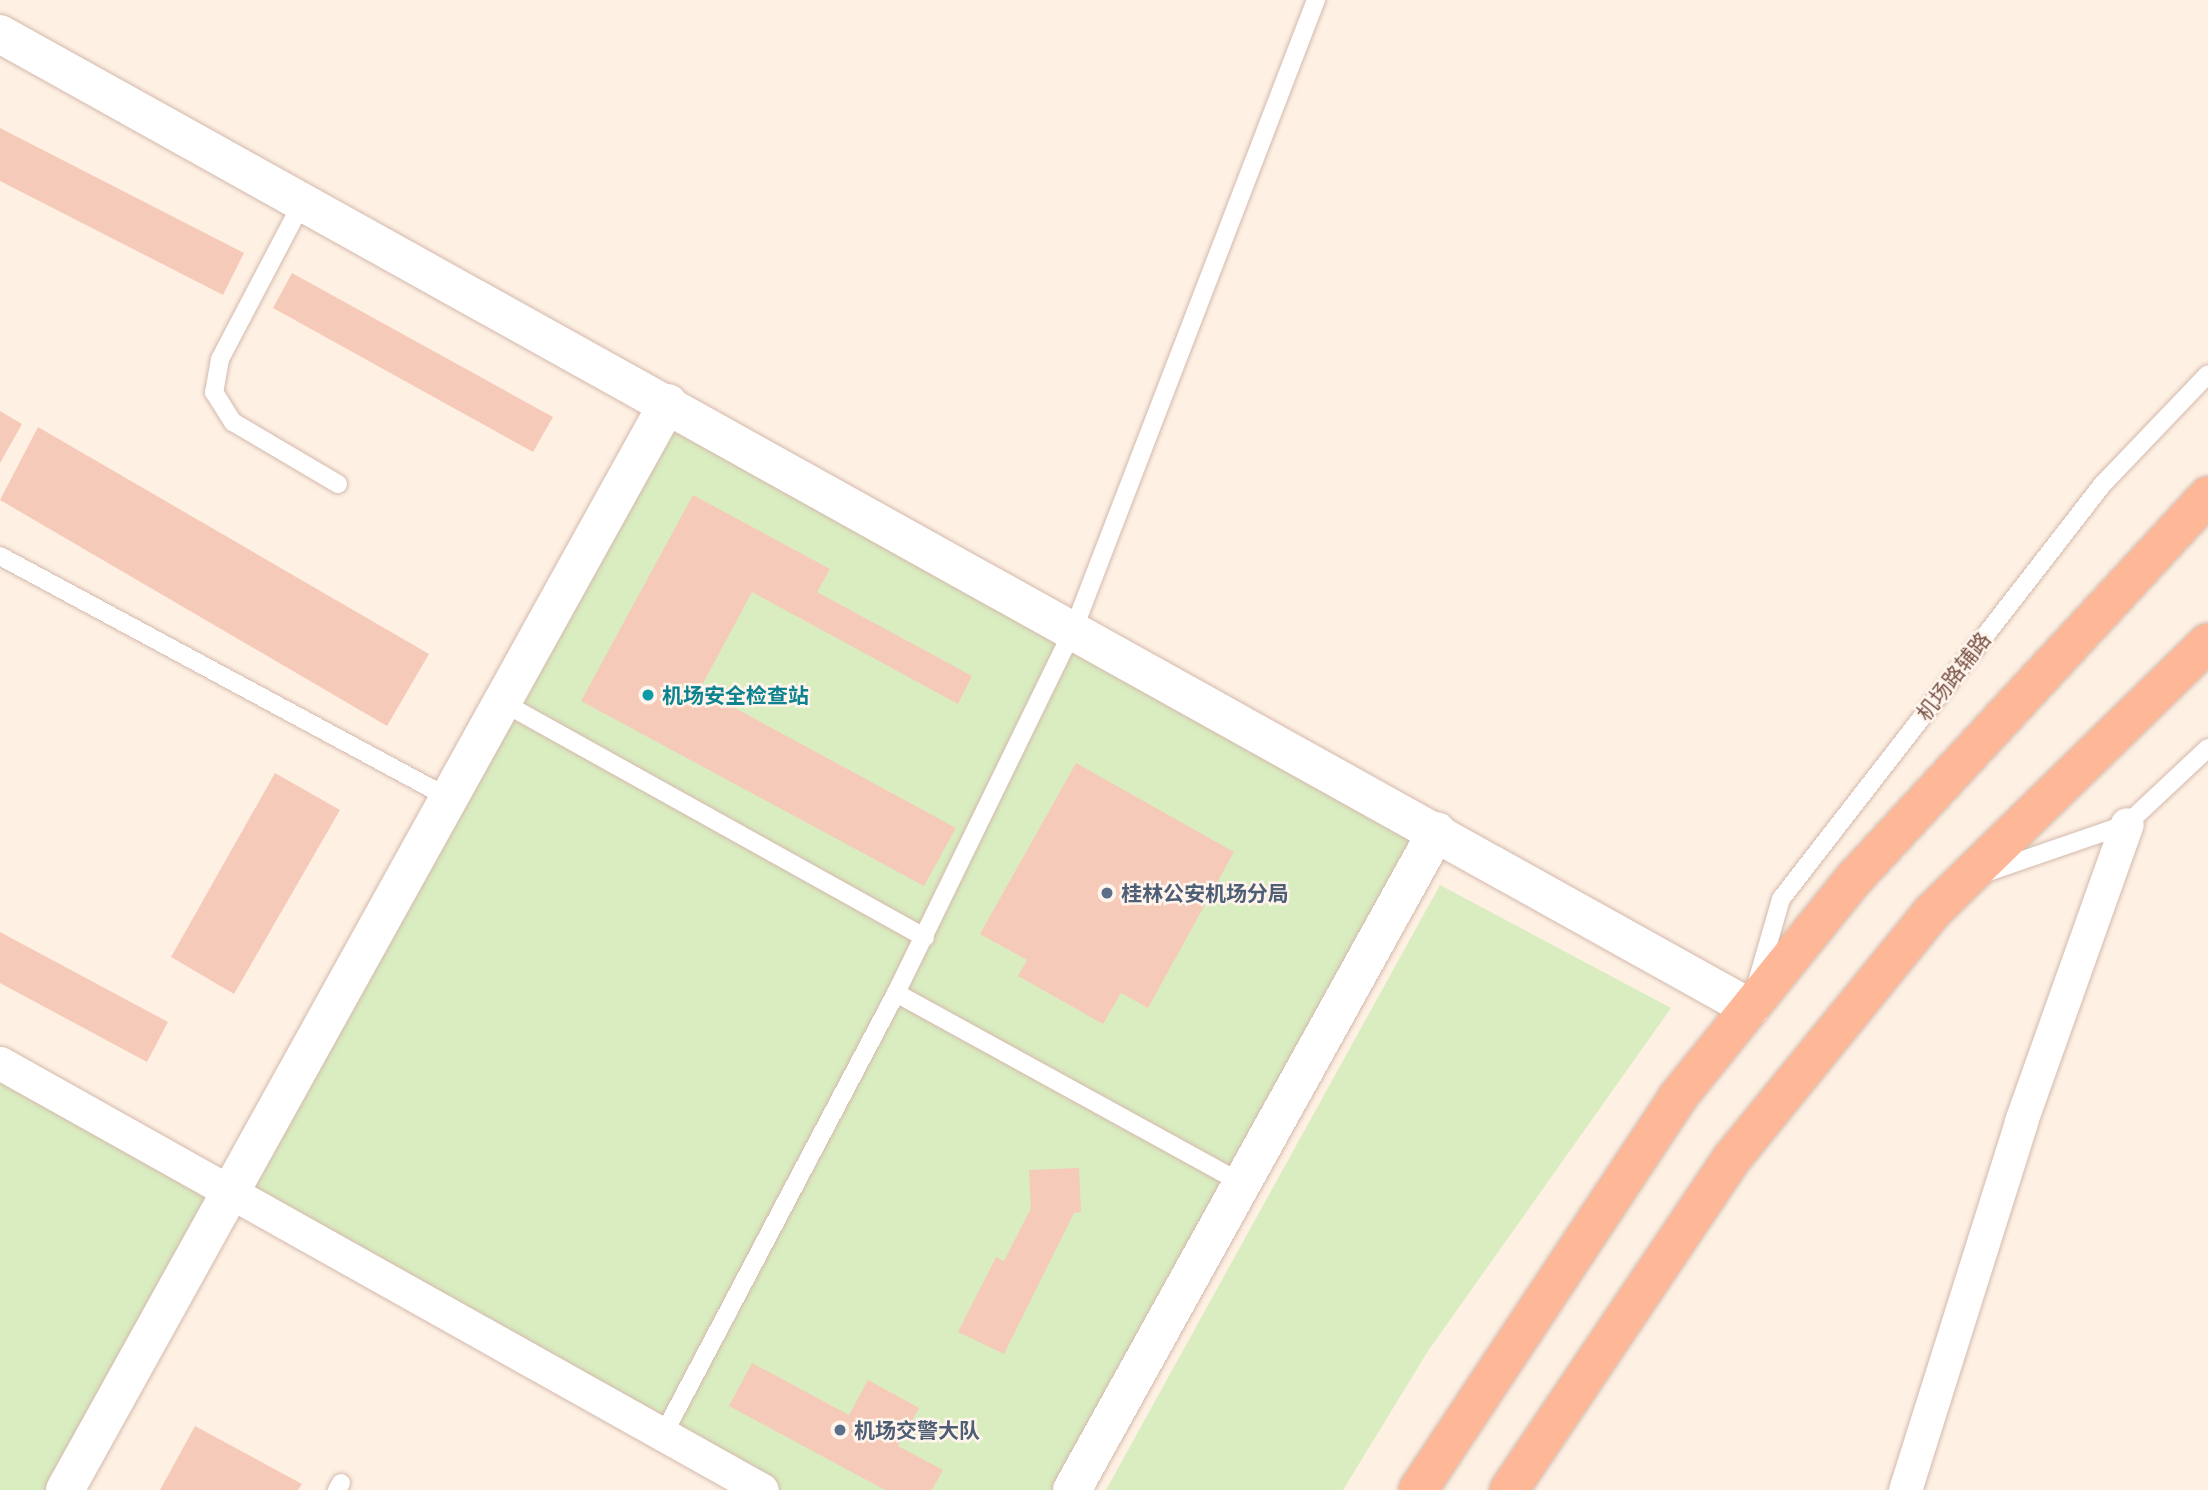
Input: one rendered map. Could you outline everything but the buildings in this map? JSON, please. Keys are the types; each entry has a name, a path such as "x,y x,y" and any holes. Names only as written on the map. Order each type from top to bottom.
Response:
{"highway":[{"path":"1418,1490 1677,1098 1851,882 2208,496"},
{"path":"1509,1490 1732,1157 1931,913 2208,643"}],"street":[{"path":"0,34 1074,628 1750,1008"},
{"path":"65,1490 668,403"},
{"path":"1905,1490 2021,1121 2127,824"},
{"path":"1072,1490 1437,831"},
{"path":"0,1063 228,1196 762,1490"}],"lane":[{"path":"663,1435 897,993 1074,628 1316,0"},
{"path":"303,201 220,359 214,392 233,422 338,484"},
{"name":"机场路辅路","path":"1750,1008 1781,899 2102,485 2208,374"},
{"path":"0,556 449,798"},
{"path":"502,702 925,937"},
{"path":"1968,879 2127,824 2208,748"},
{"path":"897,993 1242,1183"}],"green space":[{"path":"668,403 1437,831 1072,1490 763,1490 228,1196 64,1490 0,1490 0,1063 227,1196"},
{"path":"1440,885 1671,1008 1428,1351 1343,1490 1106,1490"}],"place":[{"name":"机场安全检查站","path":"648,695"},
{"name":"桂林公安机场分局","path":"1107,893"},
{"name":"机场交警大队","path":"840,1430"}]}
